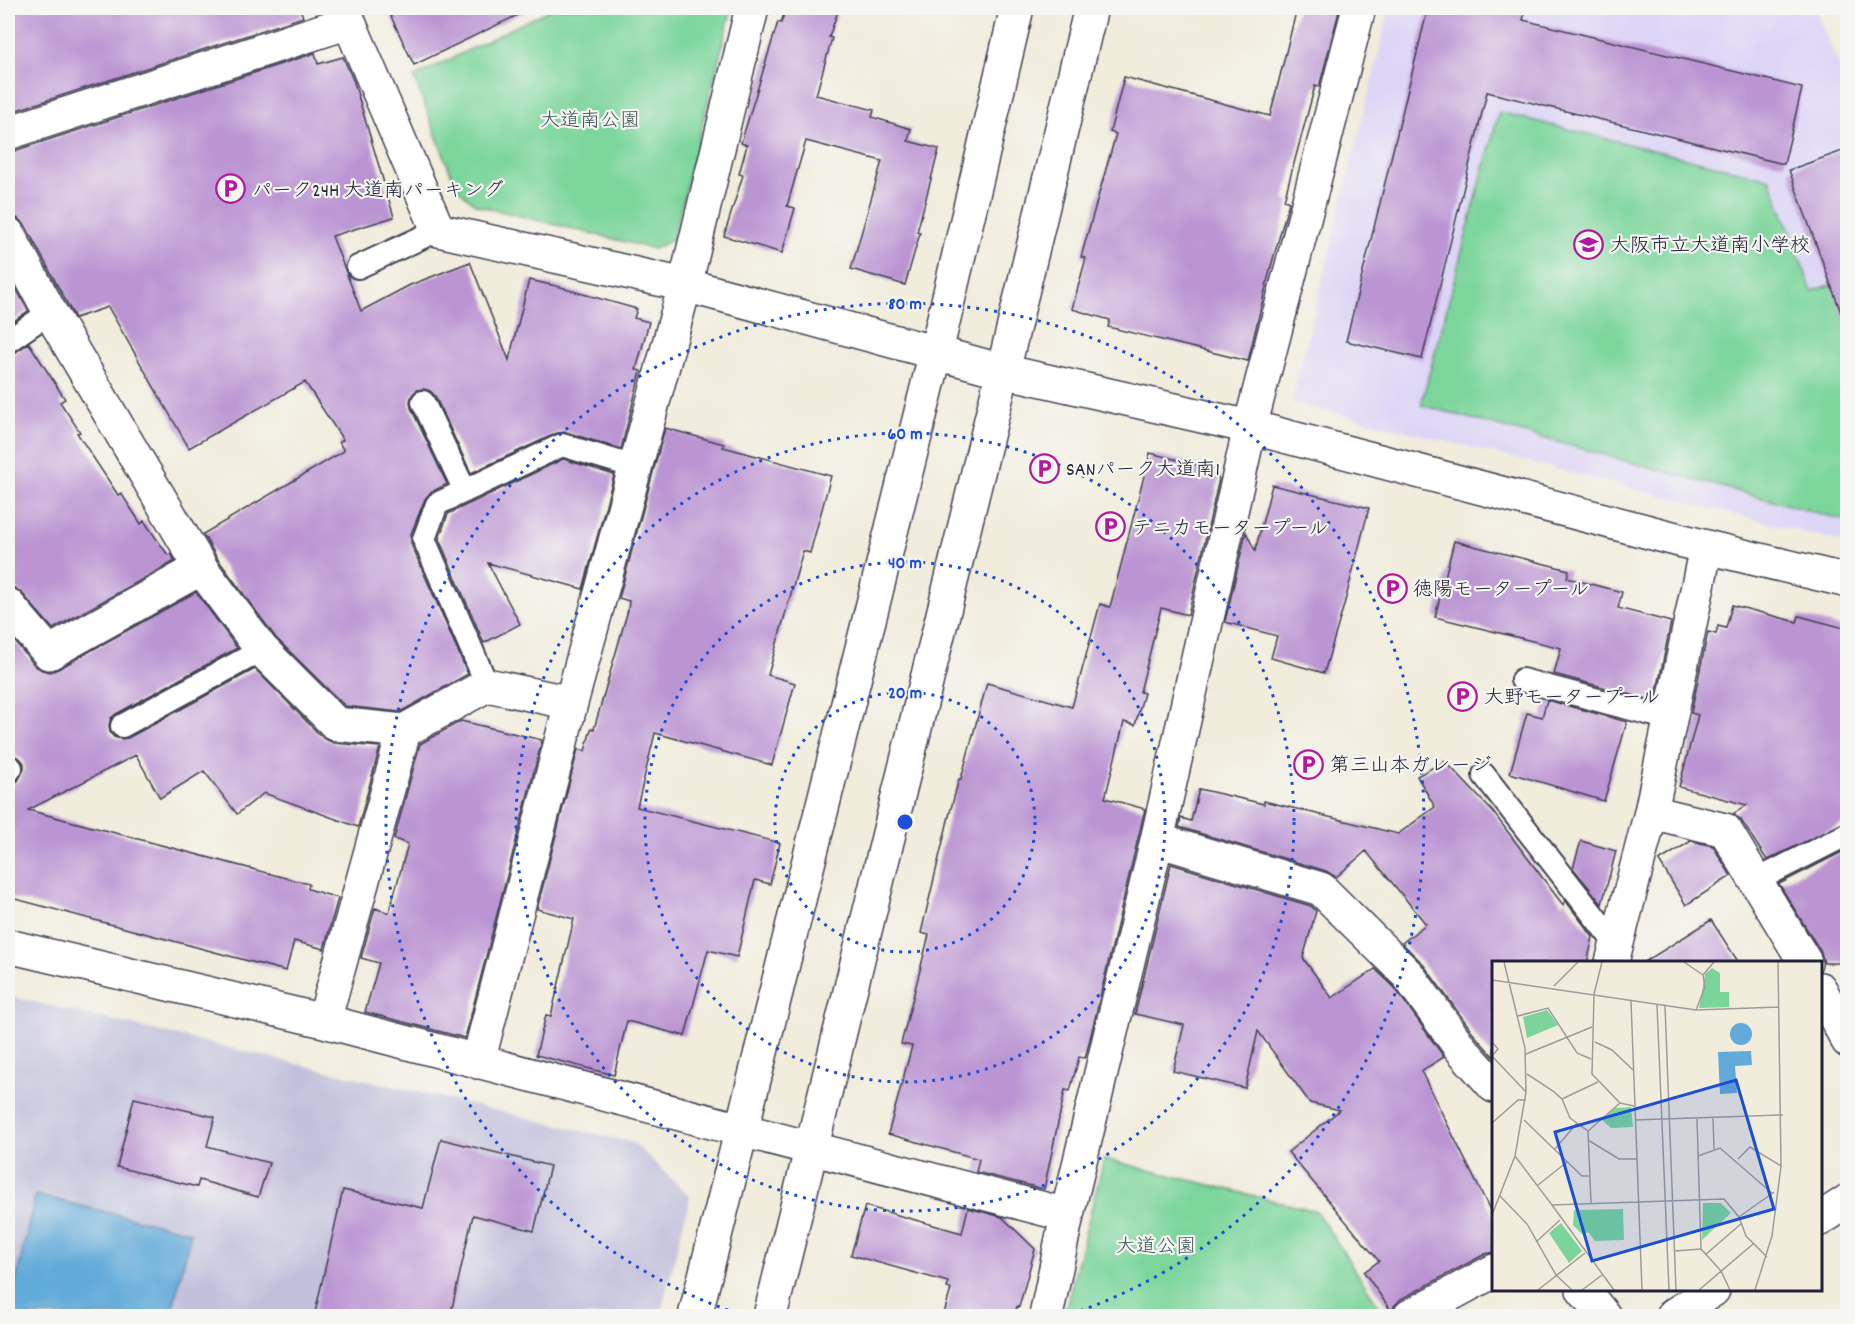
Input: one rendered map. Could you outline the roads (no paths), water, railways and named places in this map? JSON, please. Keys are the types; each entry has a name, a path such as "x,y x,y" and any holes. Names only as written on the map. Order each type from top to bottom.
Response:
{"street":[{"path":"478,1062 571,703 685,285 752,8"},
{"path":"695,1317 936,352 1017,8"},
{"path":"770,1317 1091,8"},
{"path":"1046,1317 1067,1215 1157,840 1250,427 1359,8"},
{"path":"8,133 347,15 438,230 685,285 1003,371 1250,427 1706,548 1848,582"},
{"path":"8,234 50,312 201,568 262,650 336,724 404,731 487,685 571,703"},
{"path":"1614,953 1651,812 1706,548"},
{"path":"8,605 49,653 201,568"},
{"path":"324,1021 404,731"},
{"path":"1651,812 1725,830 1804,961"},
{"path":"1157,840 1322,889 1408,975 1462,1050 1492,1084"},
{"path":"8,946 324,1021 1067,1215"},
{"path":"1832,996 1848,1041"},
{"path":"1822,1218 1848,1201"},
{"path":"1410,1317 1492,1272"},
{"path":"1584,1291 1604,1317"},
{"path":"1672,1317 1711,1291"}],"lane":[{"path":"358,267 438,230"},
{"path":"8,342 50,312"},
{"path":"423,402 465,491"},
{"path":"487,685 424,539 437,504 562,445 635,467"},
{"path":"122,726 262,650"},
{"path":"1522,680 1670,719"},
{"path":"1484,775 1614,953"},
{"path":"1755,880 1848,834"}],"water":[{"path":"35,1195 191,1232 171,1316 8,1316"}],"place":[{"name":"パーク24H 大道南パーキング","path":"231,189"},
{"name":"大阪市立大道南小学校","path":"1589,244"},
{"name":"SANパーク大道南1","path":"1045,468"},
{"name":"テニカモータープール","path":"1111,527"},
{"name":"徳陽モータープール","path":"1392,588"},
{"name":"大野モータープール","path":"1463,696"},
{"name":"第三山本ガレージ","path":"1309,764"}],"park label":[{"name":"大道南公園","path":"590,119"},
{"name":"大道公園","path":"1156,1245"}]}
